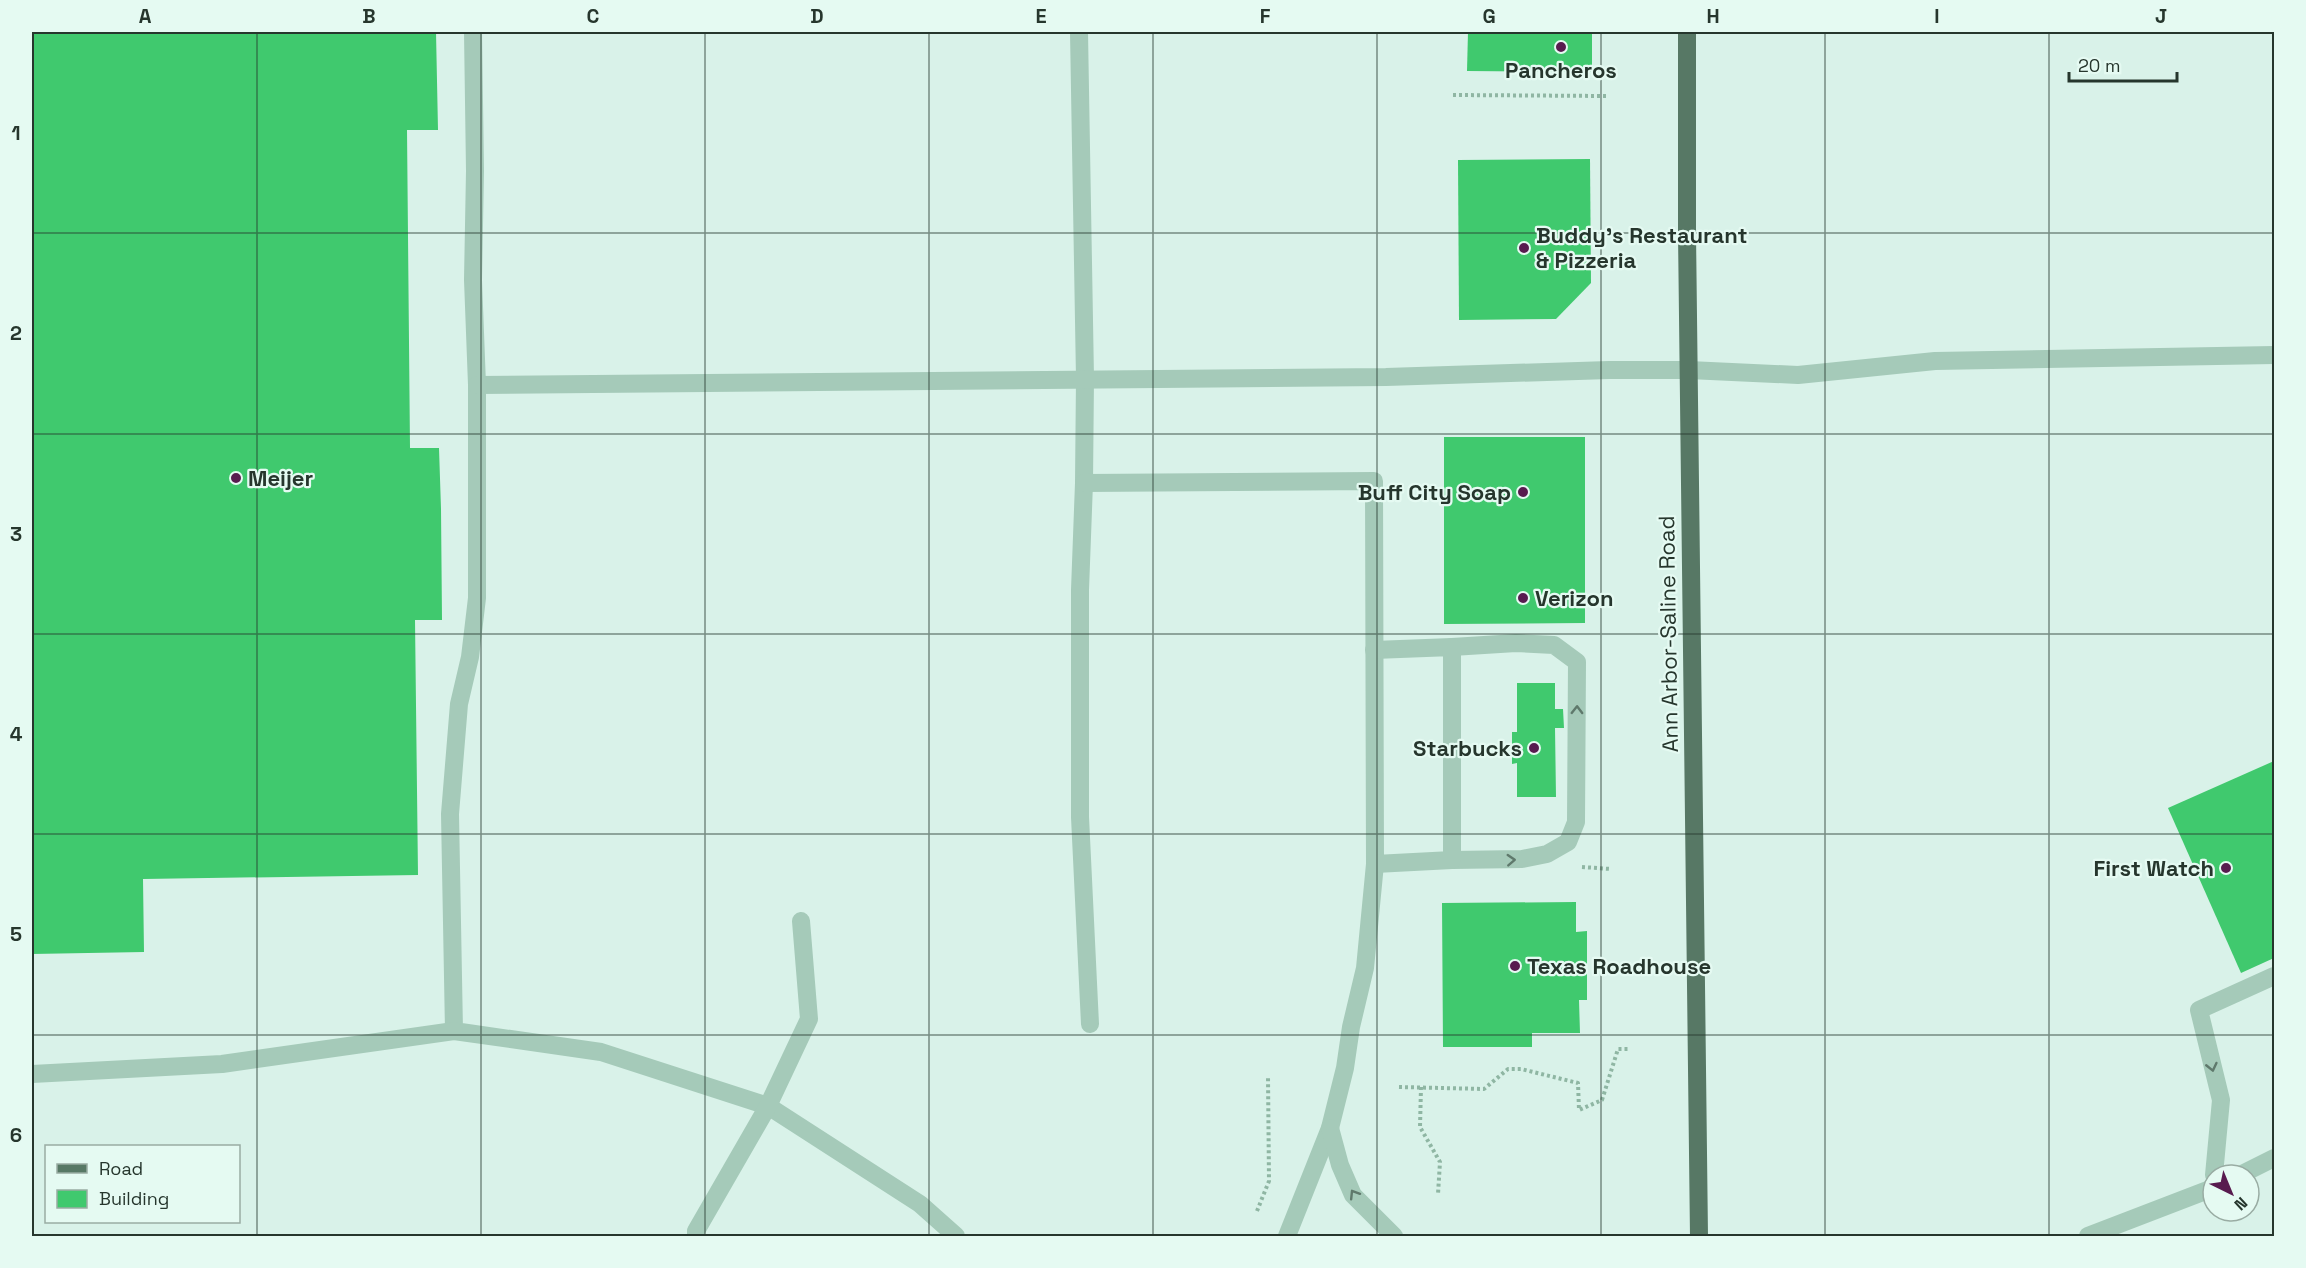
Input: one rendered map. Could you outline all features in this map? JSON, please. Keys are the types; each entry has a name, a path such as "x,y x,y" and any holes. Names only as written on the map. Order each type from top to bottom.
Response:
{"main road":[{"name":"Ann Arbor-Saline Road","path":"1687,32 1699,1236"}],"street":[{"path":"454,1031 450,814 459,704 470,657 477,598 473,32"},
{"path":"1079,32 1085,378 1080,590 1080,817 1090,1024"},
{"path":"477,385 1386,377 1609,370 1689,370 1798,375 1935,361 2274,355"},
{"path":"1084,483 1374,481 1375,864 1365,968 1345,1068 1330,1128 1287,1236"},
{"path":"1374,650 1516,644 1554,645 1577,662 1576,822 1568,842 1546,854 1522,860 1452,860 1375,864"},
{"path":"1452,647 1452,860"},
{"path":"696,1236 696,1231 768,1106 809,1019 801,921"},
{"path":"2215,1163 2221,1100 2199,1010 2274,976"},
{"path":"32,1074 222,1064 454,1031 601,1052 768,1106 920,1204 956,1236"},
{"path":"1330,1128 1340,1165 1353,1195 1394,1236"},
{"path":"2088,1236 2201,1193"}],"path":[{"path":"1453,95 1607,96"},
{"path":"1399,1087 1484,1089 1508,1069 1521,1069 1578,1083 1579,1110 1602,1100 1618,1049 1630,1049"},
{"path":"1257,1211 1269,1181 1268,1076"},
{"path":"1420,1088 1419,1127 1440,1162 1438,1194"}],"building":[{"name":"Meijer","path":"32,32 436,32 438,130 407,130 410,448 439,448 441,509 442,620 415,620 418,875 143,879 144,952 32,954"},
{"path":"1468,32 1592,32 1592,72 1467,71"},
{"name":"Buddy's Restaurant & Pizzeria","path":"1590,159 1591,283 1556,319 1459,320 1458,160"},
{"path":"1444,437 1585,437 1585,623 1444,624"},
{"name":"Starbucks","path":"1517,683 1555,683 1555,709 1563,709 1564,728 1555,728 1556,797 1517,797 1517,763 1512,764 1512,732 1517,732"},
{"path":"2274,761 2274,958 2241,973 2168,808"},
{"name":"Texas Roadhouse","path":"1576,902 1576,932 1587,931 1587,1000 1579,1000 1580,1033 1532,1033 1532,1047 1443,1047 1442,903"}],"place":[{"name":"Pancheros","path":"1561,47"},
{"name":"Buddy's Restaurant & Pizzeria","path":"1524,248"},
{"name":"Meijer","path":"236,478"},
{"name":"Buff City Soap","path":"1523,492"},
{"name":"Verizon","path":"1523,598"},
{"name":"Starbucks","path":"1534,748"},
{"name":"First Watch","path":"2226,868"},
{"name":"Texas Roadhouse","path":"1515,966"}]}
